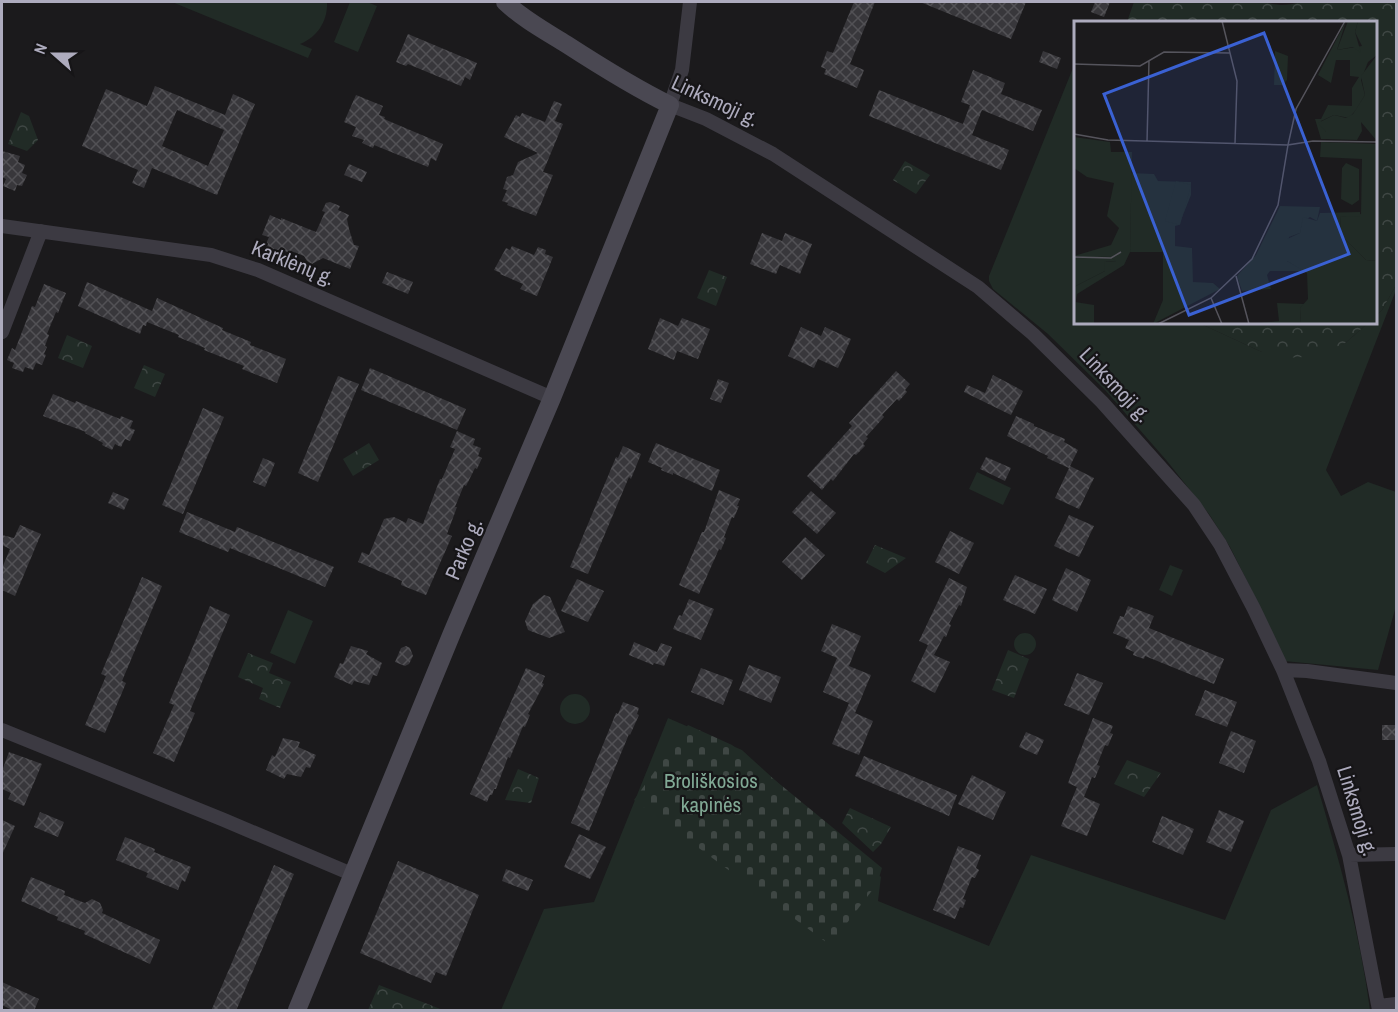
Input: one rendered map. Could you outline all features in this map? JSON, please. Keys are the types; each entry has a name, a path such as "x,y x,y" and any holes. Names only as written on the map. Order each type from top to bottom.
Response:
{"main road":[{"name":"Linksmoji g.","path":"505,2 530,22 641,91 670,105"},
{"name":"Parko g.","path":"297,1011 452,633 552,398 670,105"}],"street":[{"path":"670,105 682,70 690,2"},
{"name":"Linksmoji g.","path":"670,105 706,119 783,161 978,287 1034,333 1102,402 1194,505 1220,544 1283,670 1319,761 1349,855 1379,1008"},
{"name":"Karklėnų g.","path":"2,226 211,255 236,262 351,309 552,398"},
{"path":"2,332 41,231"},
{"path":"1283,670 1396,682"},
{"path":"2,730 354,875"},
{"path":"1349,855 1396,854"},
{"path":"1379,1008 1396,1004"}],"green space":[{"path":"172,2 327,2 327,9 321,27 312,37 300,44 312,49 308,58"},
{"path":"350,2 367,2 377,6 358,52 334,42"},
{"path":"1134,2 1264,2 1282,5 1301,2 1396,2 1396,285 1377,315 1377,21 1127,21"},
{"path":"1074,65 1074,324 1201,324 1262,352 1344,344 1367,324 1377,324 1377,315 1396,285 1326,470 1341,496 1368,482 1396,492 1396,606 1378,670 1284,661 1230,547 1209,514 1167,461 1105,390 1048,334 993,289 989,276"},
{"path":"21,112 29,116 38,140 27,151 8,144"},
{"path":"905,161 930,175 916,194 893,180"},
{"path":"709,270 727,277 716,306 697,298"},
{"path":"1201,324 1367,324 1344,344 1305,357 1282,358 1262,352"},
{"path":"67,335 92,346 83,368 58,358"},
{"path":"144,365 165,374 155,397 134,388"},
{"path":"369,443 379,460 353,476 343,459"},
{"path":"977,472 1011,488 1003,505 969,489"},
{"path":"875,545 906,558 885,573 866,563"},
{"path":"1170,565 1183,570 1172,596 1159,590"},
{"path":"288,610 313,621 295,664 270,653"},
{"path":"1025,633 1033,636 1036,644 1033,652 1025,655 1017,652 1014,644 1017,636"},
{"path":"1008,650 1029,659 1014,698 992,690"},
{"path":"248,653 273,663 269,673 291,682 280,708 259,699 263,688 238,677"},
{"path":"575,694 586,698 590,709 586,720 575,724 564,720 560,709 564,698"},
{"path":"668,718 742,750 881,877 878,901 989,946 1031,855 1225,920 1271,810 1317,785 1355,925 1370,1010 501,1010 544,909 594,902"},
{"name":"Broliškosios kapinės","path":"688,725 732,745 882,868 877,884 830,945 634,800"},
{"path":"1127,760 1161,773 1144,797 1114,784"},
{"path":"518,769 539,778 531,803 505,800"},
{"path":"850,808 891,827 881,844 873,852 842,823"},
{"path":"379,985 443,1010 368,1010"}],"building":[{"path":"854,2 875,2 850,64 864,70 857,88 824,74 826,69 821,67 827,51 833,53"},
{"path":"920,2 1026,2 1011,39"},
{"path":"1095,2 1110,2 1104,17 1091,12"},
{"path":"408,34 477,63 470,80 465,77 461,86 408,64 406,66 396,62"},
{"path":"1043,51 1061,58 1057,69 1039,62"},
{"path":"973,70 1005,83 1001,94 1042,110 1033,131 982,110 972,135 1009,150 1001,170 869,116 879,90 963,124 970,105 961,102"},
{"path":"155,86 225,115 233,94 255,104 217,195 152,168 144,188 132,183 138,170 82,146 106,89 147,106","holes":["177,110 224,130 208,166 162,146"]},
{"path":"356,95 383,106 379,115 385,117 384,119 443,144 436,161 431,158 428,167 374,145 373,148 362,143 364,140 352,136 356,127 344,122"},
{"path":"554,101 562,104 555,121 563,124 543,172 553,175 536,216 502,201 507,190 503,189 507,177 513,175 518,162 538,153 504,137 516,115 520,117 522,113 545,122"},
{"path":"2,151 20,156 18,162 25,165 22,173 27,175 22,186 17,185 15,191 3,186 6,179 2,177"},
{"path":"349,164 367,172 362,182 344,175"},
{"path":"330,202 340,206 338,210 349,215 347,219 354,245 359,246 350,269 323,258 312,264 304,256 291,251 290,253 279,249 278,251 265,246 269,237 262,235 270,215 316,232 325,212 322,211 326,203"},
{"path":"762,233 782,241 785,233 812,244 800,274 780,265 776,274 750,264"},
{"path":"512,246 534,255 538,247 546,250 545,254 553,257 537,296 520,289 523,284 494,270 506,248 510,250"},
{"path":"387,272 413,282 408,294 382,283"},
{"path":"87,282 152,311 157,298 251,342 250,345 286,359 277,383 242,369 244,366 204,350 205,348 178,337 179,335 147,322 146,326 143,325 140,334 78,306"},
{"path":"44,284 66,293 47,334 49,335 44,354 46,355 42,365 36,363 33,370 25,367 23,372 12,368 14,363 7,360 12,348 15,350 32,306 35,307"},
{"path":"660,318 678,326 682,318 710,329 698,359 677,351 674,360 648,349"},
{"path":"801,327 821,336 825,327 851,339 838,368 818,359 814,368 788,356"},
{"path":"370,368 466,409 457,430 361,390"},
{"path":"896,371 910,384 905,390 907,392 882,415 884,417 866,437 868,438 863,444 865,446 856,455 854,454 833,481 831,479 822,490 807,476 852,426 849,423"},
{"path":"993,375 1023,391 1011,415 964,392 967,385 985,393"},
{"path":"338,376 359,384 318,482 298,473"},
{"path":"718,379 729,383 721,403 710,399"},
{"path":"53,394 120,419 121,416 133,421 130,428 135,430 130,441 125,439 121,447 115,444 112,450 86,432 43,416"},
{"path":"203,408 224,417 183,514 162,505"},
{"path":"1016,416 1065,439 1064,442 1078,450 1070,466 1094,478 1079,509 1055,498 1069,468 1007,436"},
{"path":"457,431 475,439 473,445 481,448 478,456 482,458 466,486 464,485 455,507 457,507 447,534 452,536 426,595 401,585 402,581 358,562 362,552 369,555 384,519 394,517 406,523 408,518 423,524 440,479 455,449 450,447"},
{"path":"656,443 720,470 712,491 661,470 662,468 648,462"},
{"path":"623,446 641,454 588,574 570,567 616,457 618,458"},
{"path":"986,457 1011,468 1005,481 980,469"},
{"path":"263,458 275,463 265,487 253,482"},
{"path":"719,490 740,499 737,506 739,506 734,518 732,517 721,550 719,549 699,594 679,585 702,532 704,532"},
{"path":"811,491 836,513 817,534 792,512"},
{"path":"113,492 129,499 124,510 108,503"},
{"path":"187,512 235,532 237,527 334,567 325,587 230,548 228,552 179,532"},
{"path":"1069,515 1094,526 1079,557 1054,546"},
{"path":"20,525 41,534 15,596 2,590 2,568 10,549 2,545 2,535 14,538"},
{"path":"950,531 974,543 959,574 935,562"},
{"path":"805,537 825,555 802,580 782,562"},
{"path":"1066,568 1091,580 1077,612 1052,600"},
{"path":"1015,575 1047,589 1035,614 1003,600"},
{"path":"142,577 162,586 122,681 126,683 105,733 85,725 106,676 101,674"},
{"path":"949,578 967,587 961,606 959,605 949,624 951,625 946,637 944,636 934,655 950,662 935,693 911,681 928,645 919,641"},
{"path":"577,579 604,591 588,622 561,611"},
{"path":"544,595 550,597 565,632 549,638 528,630 525,621 533,604"},
{"path":"689,599 714,609 701,640 673,629 679,615 682,616"},
{"path":"210,606 230,615 190,711 195,713 174,762 153,753 174,705 169,703"},
{"path":"1128,606 1154,616 1149,628 1224,659 1214,684 1145,656 1144,659 1133,655 1134,652 1125,648 1129,640 1113,633 1120,616 1124,617"},
{"path":"832,624 861,636 849,666 871,675 855,713 873,721 859,755 832,744 849,703 823,692 837,658 821,651"},
{"path":"634,642 657,652 661,643 672,647 664,666 654,663 653,665 629,655"},
{"path":"351,646 368,651 366,654 382,663 377,676 373,675 369,685 354,681 352,685 334,677"},
{"path":"406,646 410,648 413,656 409,664 405,666 395,662 401,648"},
{"path":"749,665 781,677 771,703 739,690"},
{"path":"526,668 545,676 542,683 544,684 528,714 530,715 510,758 508,757 496,789 487,802 470,794"},
{"path":"701,668 733,680 723,705 691,692"},
{"path":"1077,673 1103,683 1089,715 1064,705"},
{"path":"1205,690 1237,702 1227,727 1195,715"},
{"path":"623,702 639,708 637,714 639,715 589,831 571,823 616,713 618,714"},
{"path":"1093,718 1113,726 1110,733 1113,734 1108,746 1105,745 1097,765 1100,766 1095,778 1092,777 1084,797 1100,804 1087,836 1061,826 1077,787 1068,783"},
{"path":"1382,725 1396,725 1396,740 1382,740"},
{"path":"1231,731 1256,741 1244,773 1219,763"},
{"path":"1026,732 1044,740 1037,755 1019,747"},
{"path":"283,738 300,742 298,747 316,755 310,768 306,767 301,777 287,774 284,779 266,770 272,755 275,757"},
{"path":"9,752 42,764 24,806 8,799 11,793 2,789 2,771"},
{"path":"864,756 957,795 949,816 855,776"},
{"path":"972,775 1006,792 993,820 958,804"},
{"path":"1219,810 1244,821 1231,852 1206,842"},
{"path":"40,812 64,822 58,837 34,827"},
{"path":"1162,816 1194,829 1183,855 1152,842"},
{"path":"2,820 15,826 2,855"},
{"path":"579,834 606,847 590,879 564,867"},
{"path":"125,837 191,867 185,882 182,880 178,890 146,877 148,873 116,860"},
{"path":"958,846 981,855 976,868 979,870 975,878 972,877 963,899 966,900 963,908 960,907 955,919 933,910"},
{"path":"398,861 479,895 446,976 436,972 431,983 360,953"},
{"path":"274,865 294,874 236,1011 211,1011"},
{"path":"506,869 533,880 528,891 502,881"},
{"path":"31,877 65,891 64,895 85,903 92,899 100,903 102,913 160,940 150,964 84,934 85,931 57,920 58,917 21,901"},
{"path":"2,982 39,999 34,1011 14,1011 2,1005"}]}
